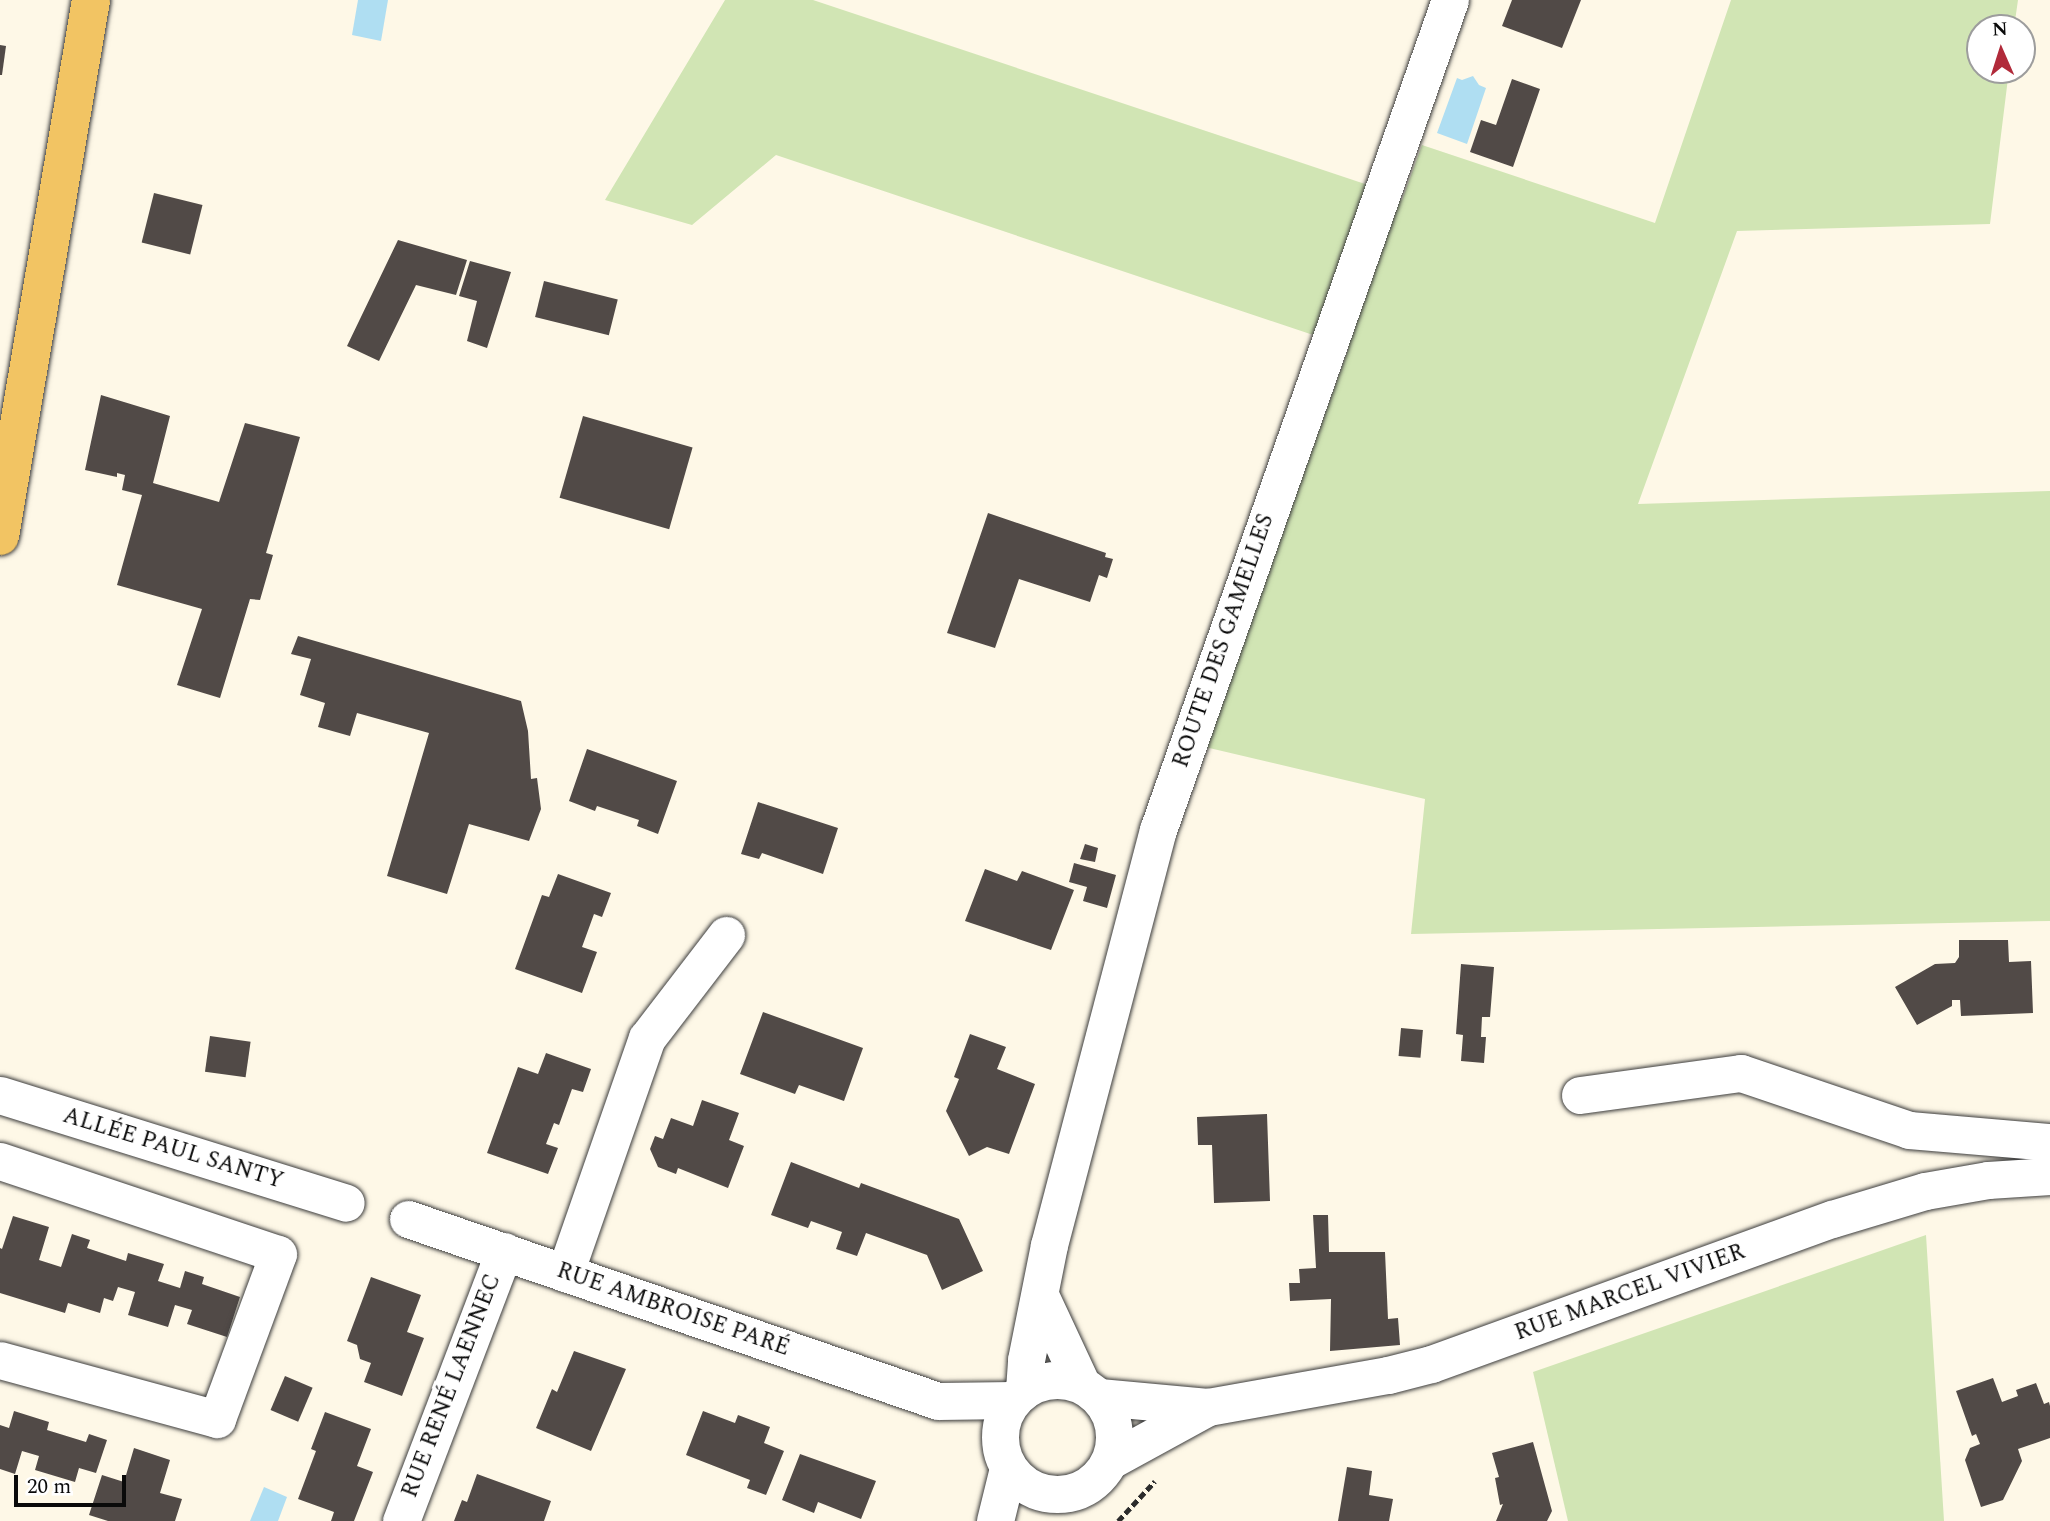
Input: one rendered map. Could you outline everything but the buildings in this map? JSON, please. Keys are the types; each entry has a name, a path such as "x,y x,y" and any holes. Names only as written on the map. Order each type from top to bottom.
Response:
{"main road":[{"path":"0,536 91,0"}],"street":[{"name":"ROUTE DES GAMELLES","path":"1018,1395 1049,1245 1158,830 1450,0"},
{"path":"565,1273 647,1038 726,935"},
{"path":"1580,1095 1741,1073 1909,1130 2050,1142"},
{"name":"ALLÉE PAUL SANTY","path":"0,1095 346,1203"},
{"path":"0,1161 278,1254 217,1419 0,1360"},
{"name":"RUE MARCEL VIVIER","path":"1091,1391 1208,1407 1388,1376 1431,1364 1832,1219 1924,1191 1988,1180 2050,1176"},
{"name":"RUE AMBROISE PARÉ","path":"408,1219 938,1401 1004,1458"},
{"name":"RUE RENÉ LAENNEC","path":"401,1521 504,1251"},
{"path":"1040,1295 1091,1391 1111,1417 1116,1439 1111,1460 1093,1483 1067,1495 1040,1521"},
{"path":"995,1521 1004,1458 999,1431 1018,1395 1042,1382 1063,1380 1091,1391"},
{"name":"RUE AMBROISE PARÉ","path":"938,1401 1018,1395"},
{"name":"RUE MARCEL VIVIER","path":"1111,1460 1208,1407"},
{"path":"1004,1458 1023,1485 1044,1494 1067,1495"}],"green space":[{"path":"725,0 813,0 1371,186 1402,200 1422,145 1655,223 1731,0 2018,0 2016,14 1966,14 1966,84 2007,84 1990,224 1737,231 1638,504 2050,491 2050,921 1411,934 1425,799 1205,747 1349,347 776,155 692,225 605,200"},
{"path":"1926,1235 1944,1521 1568,1521 1533,1372"}],"water":[{"path":"358,0 388,0 381,41 352,35"},
{"path":"1473,76 1479,85 1486,88 1467,144 1437,133 1457,78 1462,80"},
{"path":"264,1487 287,1497 278,1521 250,1521"}]}
